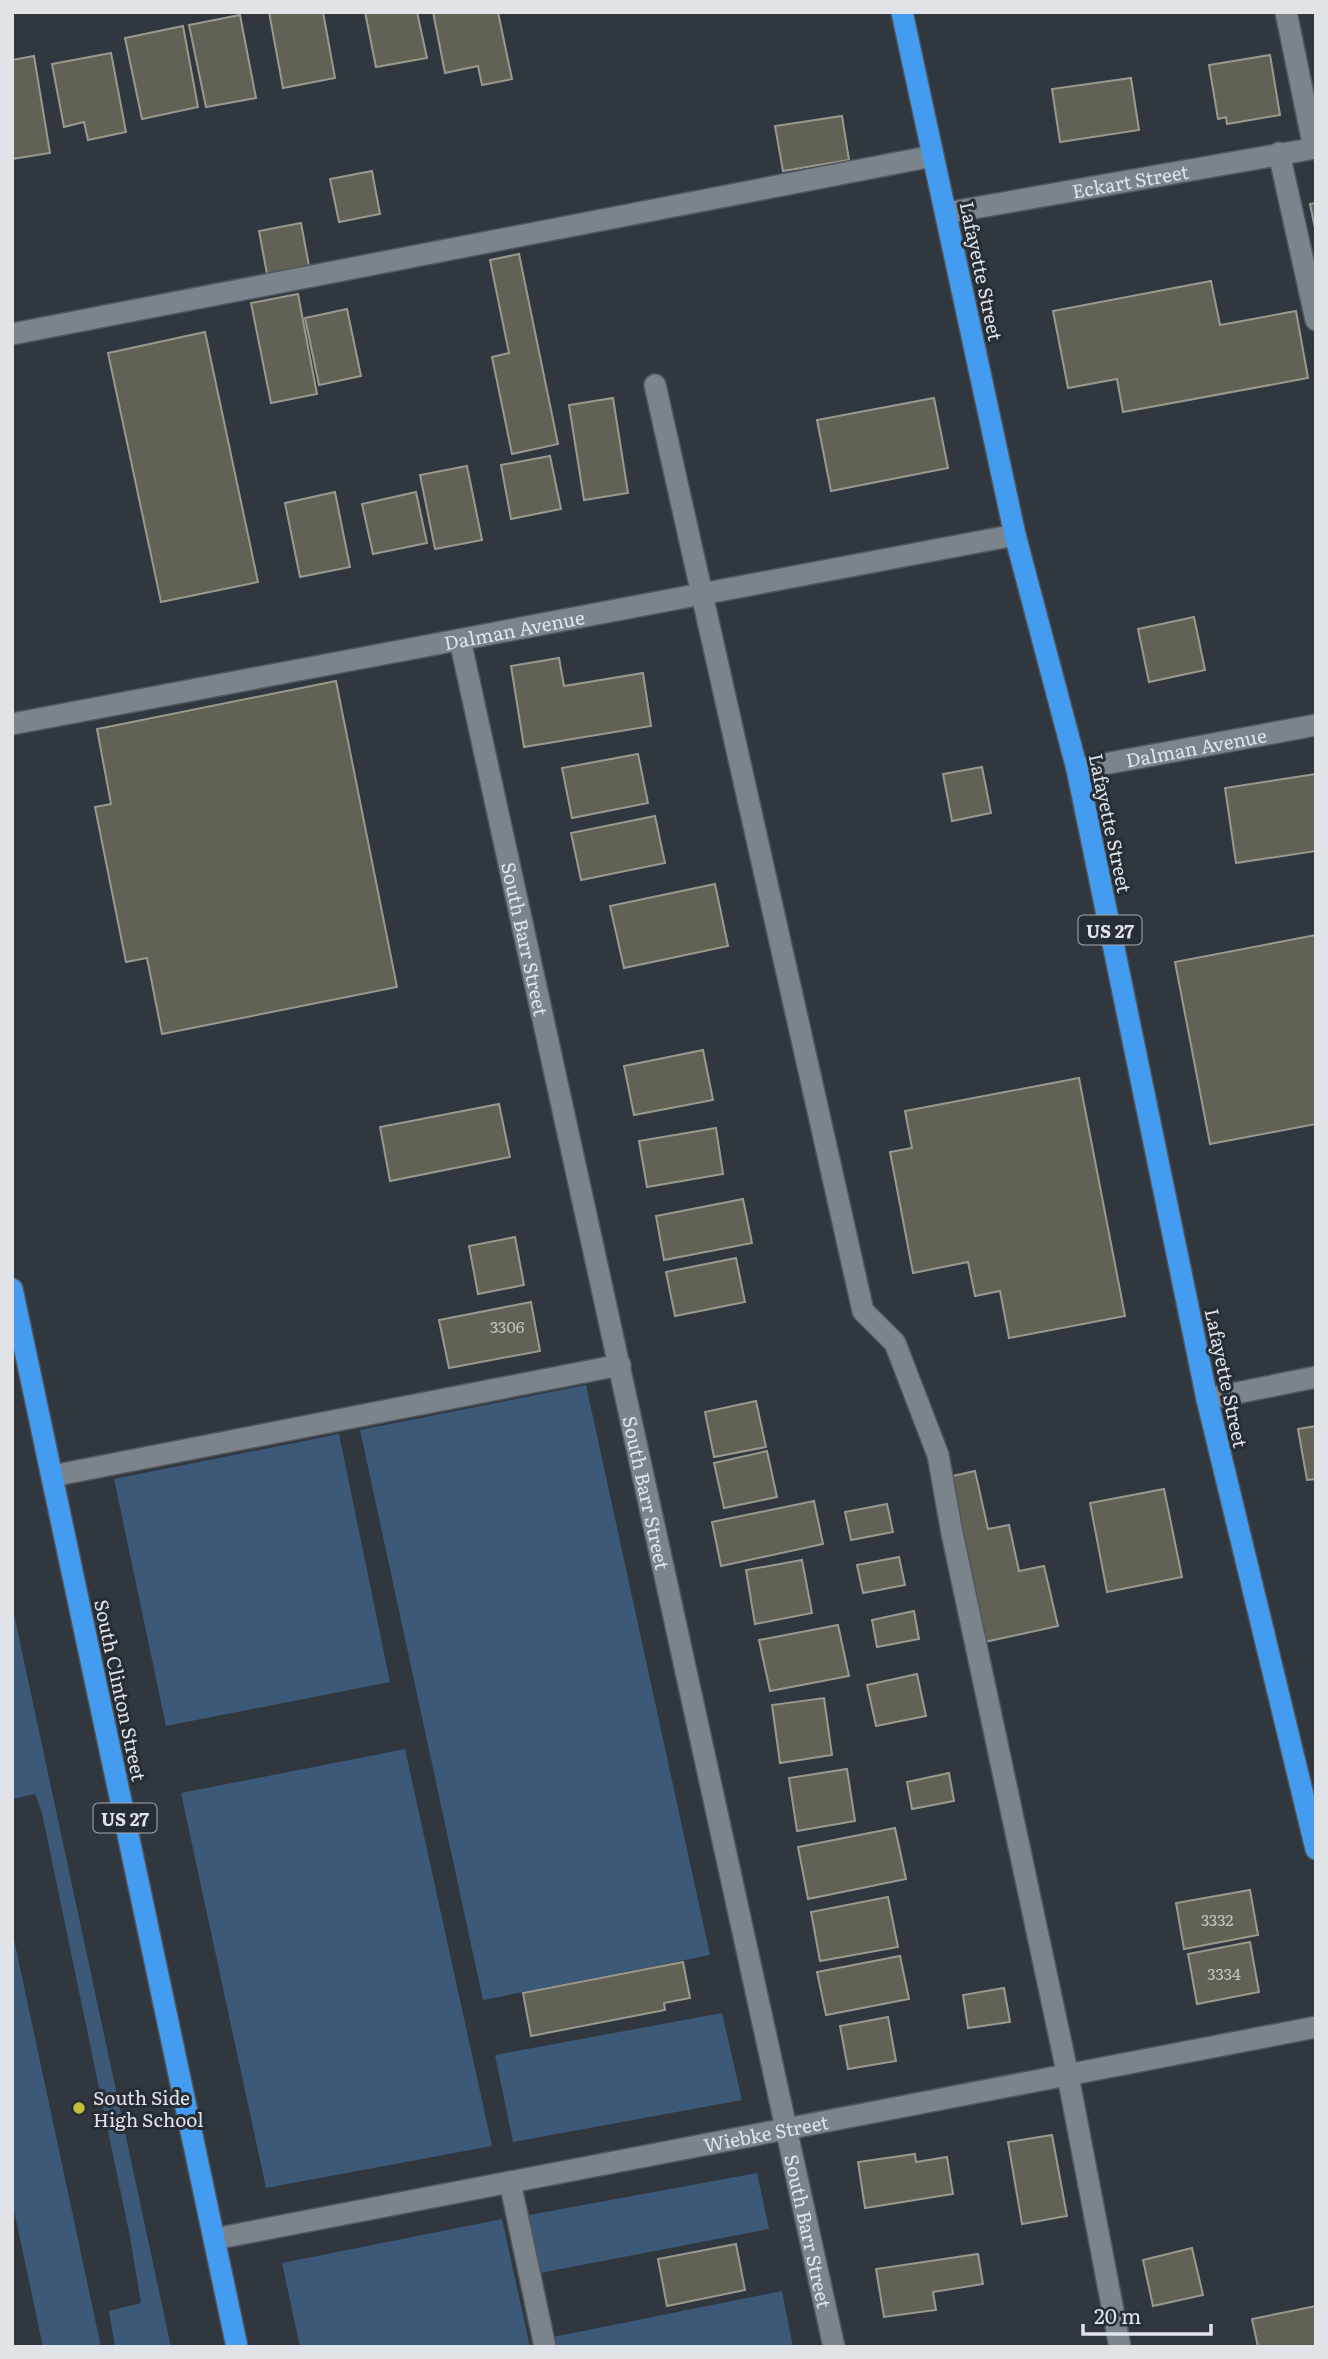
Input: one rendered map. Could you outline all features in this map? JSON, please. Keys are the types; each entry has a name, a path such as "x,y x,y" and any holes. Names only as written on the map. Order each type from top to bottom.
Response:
{"highway":[{"name":"Lafayette Street","path":"902,12 1015,534 1077,769 1207,1399 1316,1849"},
{"name":"South Clinton Street","path":"12,1289 16,1322 52,1476 237,2347"}],"street":[{"path":"1286,12 1315,148"},
{"name":"Eckart Street","path":"946,213 1315,148"},
{"path":"1279,153 1316,320"},
{"path":"12,334 933,156"},
{"path":"655,385 863,1311 895,1343 938,1455 954,1547 1068,2076 1120,2347"},
{"name":"Dalman Avenue","path":"12,724 1015,534"},
{"name":"South Barr Street","path":"460,639 834,2347"},
{"name":"Dalman Avenue","path":"1077,769 1316,725"},
{"path":"52,1476 620,1365"},
{"path":"1207,1399 1316,1377"},
{"name":"Wiebke Street","path":"214,2239 1316,2027"},
{"path":"509,2182 545,2347"}],"shaded area":[{"path":"586,1385 710,1955 483,2000 360,1430"},
{"path":"339,1434 390,1682 166,1726 114,1479"},
{"path":"12,1605 171,2347 115,2347 109,2311 141,2303 130,2237 42,1813 35,1794 12,1799"},
{"path":"405,1749 492,2146 266,2188 181,1793"},
{"path":"12,1930 101,2347 43,2347 12,2201"},
{"path":"722,2013 742,2100 513,2142 495,2055"},
{"path":"757,2173 769,2229 540,2273 529,2215"},
{"path":"502,2219 530,2347 300,2347 282,2263"},
{"path":"782,2291 793,2347 555,2347 553,2337"}],"building":[{"path":"269,12 323,12 335,78 283,88"},
{"path":"365,12 417,12 427,58 376,67"},
{"path":"433,12 498,12 512,79 482,85 478,66 445,73"},
{"path":"240,15 256,98 206,107 189,25"},
{"path":"183,26 198,107 142,119 125,38"},
{"path":"111,53 126,132 88,140 84,122 64,127 52,64"},
{"path":"1270,55 1280,115 1227,124 1226,117 1218,119 1209,65"},
{"path":"34,56 50,153 12,159 12,60"},
{"path":"1131,78 1139,130 1060,142 1052,89"},
{"path":"842,116 849,160 783,171 775,126"},
{"path":"372,171 380,214 339,222 330,179"},
{"path":"1316,203 1316,233 1310,204"},
{"path":"301,223 309,266 267,274 259,231"},
{"path":"519,254 558,444 512,454 492,357 509,353 490,260"},
{"path":"1211,281 1220,325 1296,311 1308,378 1123,412 1117,379 1068,388 1053,311"},
{"path":"298,294 317,394 271,403 251,303"},
{"path":"347,309 361,376 319,385 305,318"},
{"path":"205,332 258,582 161,602 108,353"},
{"path":"613,398 628,493 584,500 569,405"},
{"path":"934,398 948,468 831,491 817,420"},
{"path":"550,456 561,509 511,519 501,465"},
{"path":"467,466 482,540 435,549 420,475"},
{"path":"335,492 350,567 300,577 285,503"},
{"path":"416,492 427,543 373,554 362,504"},
{"path":"1194,617 1205,670 1149,682 1138,629"},
{"path":"559,658 564,686 643,673 651,726 524,747 511,666"},
{"path":"336,681 397,987 162,1034 147,958 126,962 95,807 111,804 97,729"},
{"path":"638,754 648,803 572,818 562,768"},
{"path":"982,767 991,813 952,821 943,774"},
{"path":"1316,774 1316,851 1236,863 1225,788"},
{"path":"655,816 665,863 581,880 571,833"},
{"path":"715,884 728,946 624,968 610,906"},
{"path":"1316,935 1316,1124 1210,1144 1175,962"},
{"path":"703,1050 713,1100 634,1115 624,1066"},
{"path":"1079,1078 1125,1316 1009,1338 1000,1291 975,1296 968,1262 913,1273 890,1152 912,1148 905,1111"},
{"path":"499,1104 510,1157 390,1181 380,1127"},
{"path":"716,1128 723,1174 647,1187 639,1141"},
{"path":"743,1199 752,1243 664,1260 656,1216"},
{"path":"515,1237 524,1285 478,1294 469,1246"},
{"path":"736,1258 745,1302 675,1316 666,1272"},
{"path":"531,1302 540,1351 449,1368 439,1320"},
{"path":"756,1401 766,1447 714,1457 705,1412"},
{"path":"1316,1426 1316,1479 1307,1480 1298,1429"},
{"path":"767,1451 777,1497 724,1508 714,1463"},
{"path":"975,1471 988,1529 1009,1525 1019,1571 1044,1566 1058,1626 980,1643 944,1478"},
{"path":"1164,1489 1182,1577 1107,1592 1090,1503"},
{"path":"814,1501 823,1544 721,1566 712,1522"},
{"path":"887,1504 893,1532 851,1540 845,1512"},
{"path":"899,1557 905,1585 863,1593 857,1565"},
{"path":"802,1560 812,1613 755,1624 746,1570"},
{"path":"914,1611 919,1639 877,1647 872,1620"},
{"path":"838,1625 849,1676 770,1691 759,1640"},
{"path":"917,1674 926,1716 876,1726 867,1685"},
{"path":"824,1698 832,1755 780,1763 772,1705"},
{"path":"847,1769 855,1821 797,1831 789,1778"},
{"path":"949,1773 954,1801 912,1809 907,1782"},
{"path":"895,1828 906,1879 808,1899 798,1847"},
{"path":"1250,1890 1258,1935 1184,1949 1176,1903"},
{"path":"888,1897 898,1947 820,1961 811,1912"},
{"path":"1250,1942 1259,1992 1197,2004 1188,1954"},
{"path":"900,1956 909,1999 826,2015 817,1972"},
{"path":"683,1962 690,1998 664,2003 665,2010 531,2036 523,1993"},
{"path":"1004,1988 1010,2022 968,2028 963,1995"},
{"path":"888,2017 896,2061 848,2069 840,2026"},
{"path":"1052,2135 1067,2216 1022,2224 1008,2142"},
{"path":"915,2154 916,2162 947,2157 953,2194 865,2208 858,2162"},
{"path":"736,2244 745,2290 667,2306 658,2259"},
{"path":"1192,2248 1203,2295 1153,2306 1143,2260"},
{"path":"978,2254 983,2284 933,2292 936,2310 884,2317 876,2269"},
{"path":"1316,2306 1316,2347 1258,2347 1252,2319"}],"place":[{"name":"South Side High School","path":"79,2108"}]}
